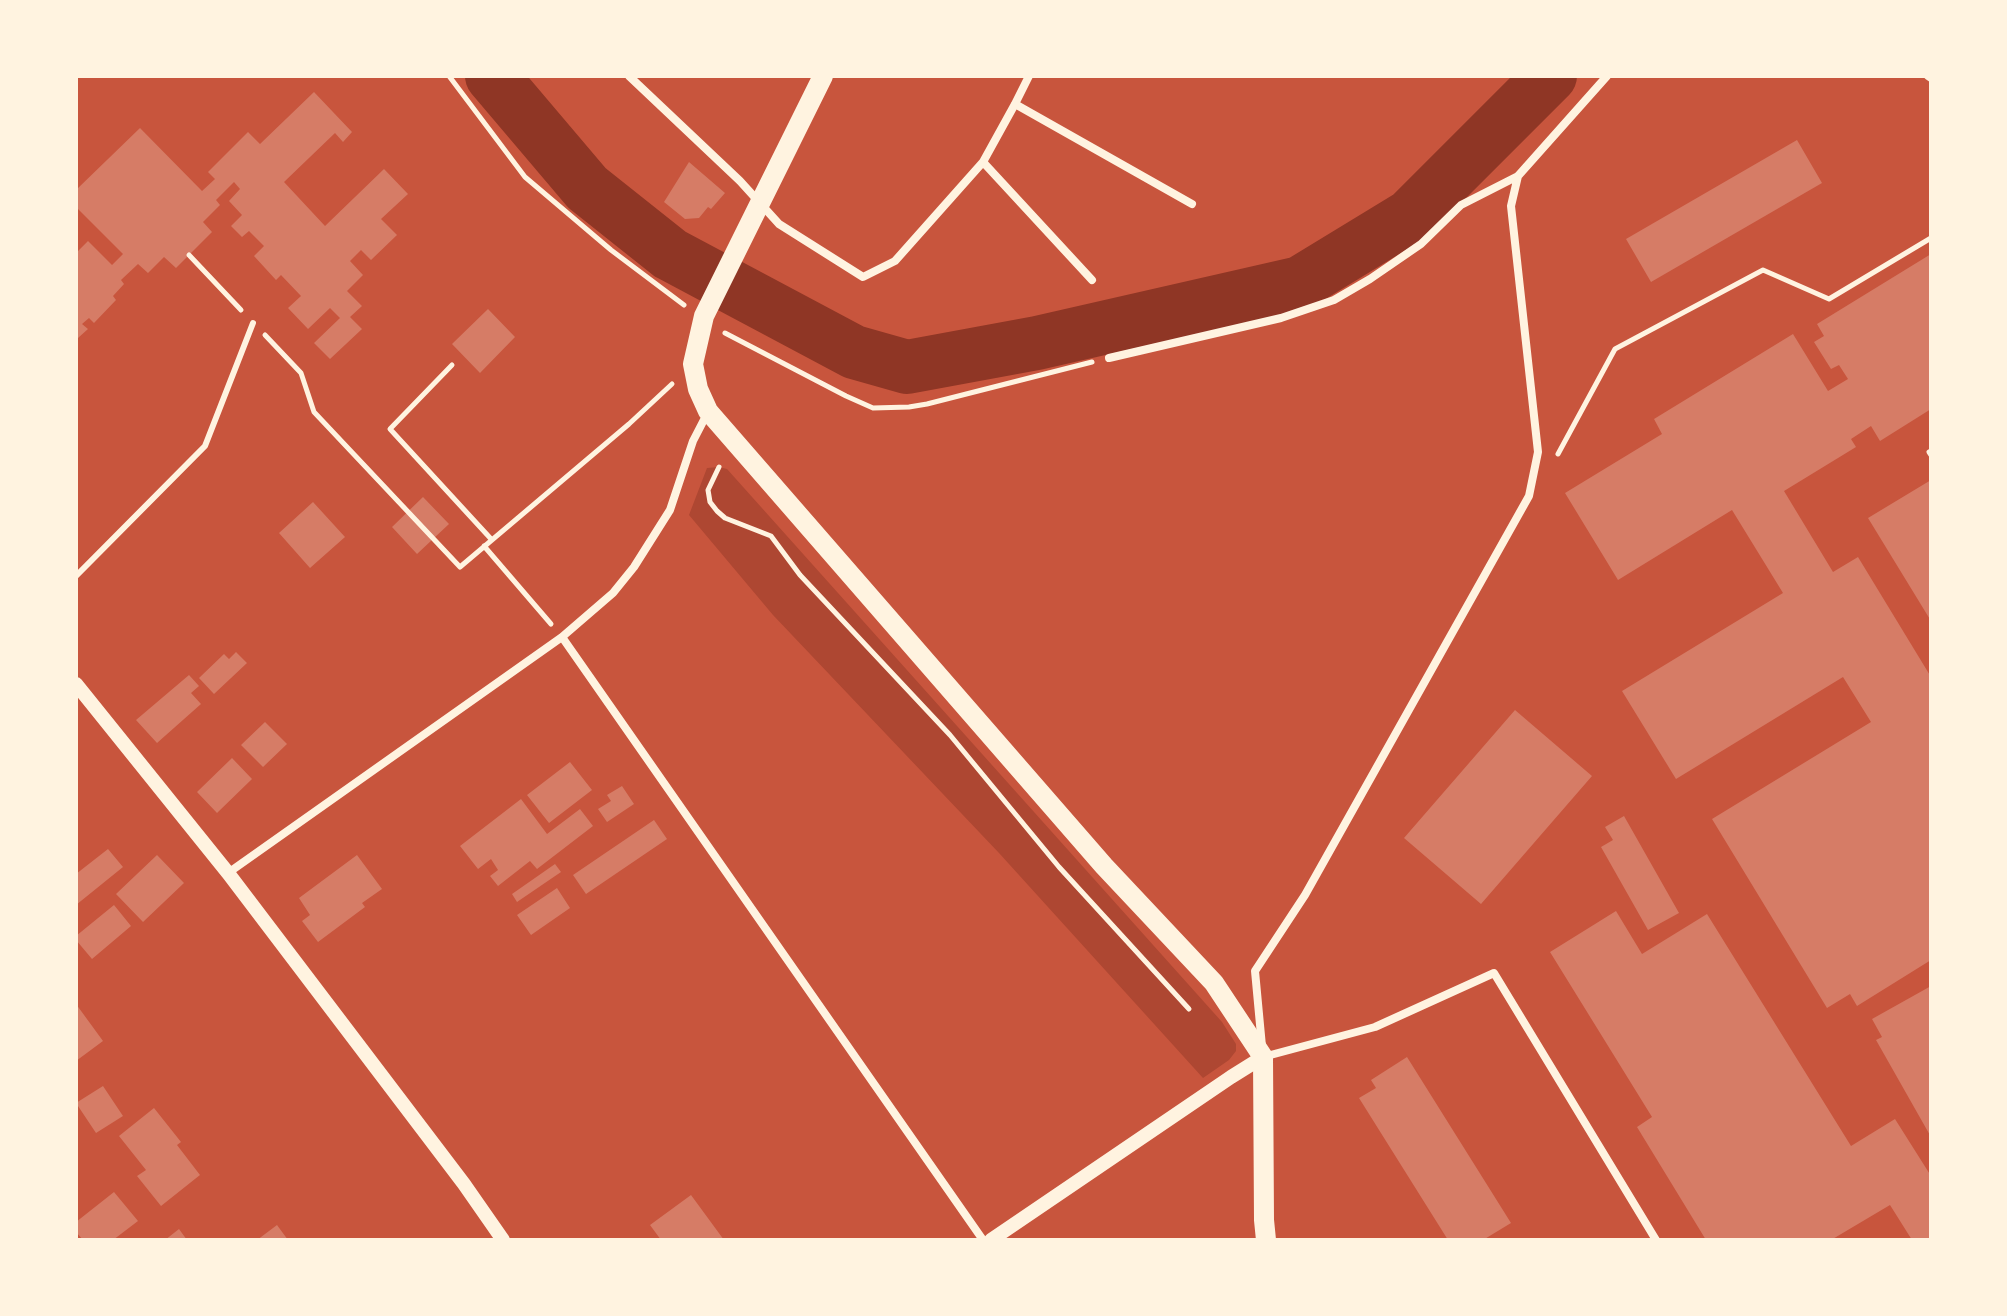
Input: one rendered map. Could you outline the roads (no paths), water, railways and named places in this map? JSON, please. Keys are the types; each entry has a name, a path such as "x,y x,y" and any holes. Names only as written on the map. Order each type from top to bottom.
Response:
{"main road":[{"path":"823,76 706,312 693,364 698,389 708,411 1104,866 1214,983 1263,1057 1266,1240"}],"street":[{"path":"629,76 756,208 863,277 895,261 983,162 1029,76"},
{"path":"1109,358 1281,318 1334,300 1421,244 1461,205 1518,176 1607,76"},
{"path":"1015,104 1192,204"},
{"path":"983,162 1092,280"},
{"path":"1263,1057 1255,971 1305,895 1529,496 1538,452 1511,206 1518,176"},
{"path":"228,873 562,637 613,593 634,567 670,510 693,441 708,411"},
{"path":"562,637 983,1240"},
{"path":"76,684 228,873 503,1240"},
{"path":"991,1240 1263,1057 1375,1027 1494,973 1656,1240"}],"lane":[{"path":"76,576 205,446 253,323"}],"waterway":[{"path":"492,76 587,188 670,254 854,352 907,367 1037,343 1300,283 1410,216 1550,76"}]}
